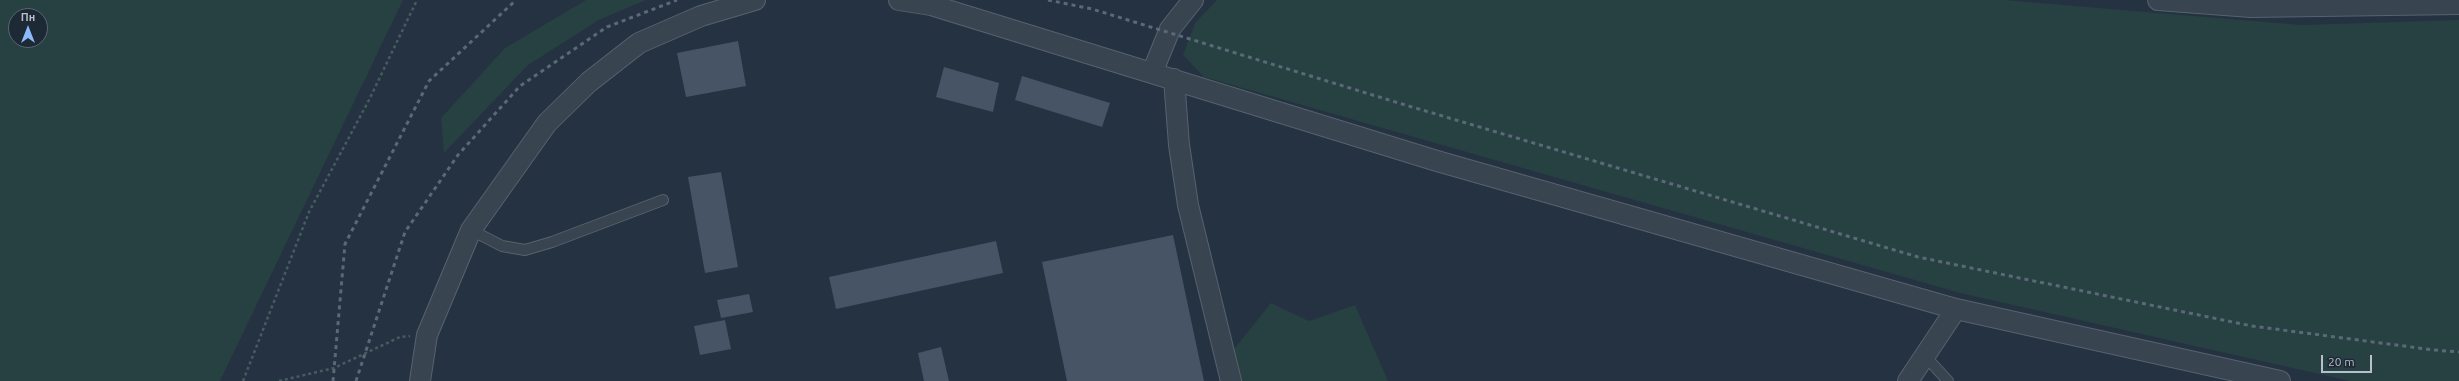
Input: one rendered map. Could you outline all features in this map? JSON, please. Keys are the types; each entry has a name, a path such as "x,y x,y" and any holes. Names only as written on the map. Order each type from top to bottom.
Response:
{"street":[{"path":"420,381 427,335 471,230 547,123 589,82 640,43 701,16 755,0"},
{"path":"899,0 931,5 1436,161 1956,309 2280,381"},
{"path":"1152,73 1170,29 1193,0"},
{"path":"2158,0 2251,7 2459,4"},
{"path":"1174,79 1179,145 1188,205 1231,381"},
{"path":"1908,381 1956,309"}],"lane":[{"path":"471,230 502,246 525,250 552,242 663,200"},
{"path":"1925,356 1948,381"}],"path":[{"path":"243,381 309,212 369,100 417,0"},
{"path":"279,381 334,368 400,337 427,335"}],"green space":[{"path":"0,0 403,0 220,381 0,381"},
{"path":"586,0 646,0 599,20 528,65 444,153 441,118 505,48"},
{"path":"1217,0 2004,0 2301,25 2459,20 2459,381 2350,381 1960,293 1204,77 1183,55 1195,23"},
{"path":"1271,303 1309,321 1355,305 1388,381 1242,381 1234,349"}],"building":[{"path":"738,41 746,86 686,97 677,53"},
{"path":"944,67 999,83 993,112 936,97"},
{"path":"1022,76 1110,103 1102,127 1015,100"},
{"path":"721,172 738,267 705,273 688,177"},
{"path":"1173,235 1204,381 1067,381 1042,262"},
{"path":"996,241 1003,273 836,309 829,277"},
{"path":"749,294 753,312 721,318 717,300"},
{"path":"725,320 731,349 700,355 694,326"},
{"path":"941,347 949,381 924,381 918,353"}],"railway":[{"path":"333,381 345,244 429,81 516,0"},
{"path":"356,381 405,232 458,155 520,86 607,27 677,0"},
{"path":"1048,0 1092,9 1402,104 1918,257 2252,326 2459,352"}]}
